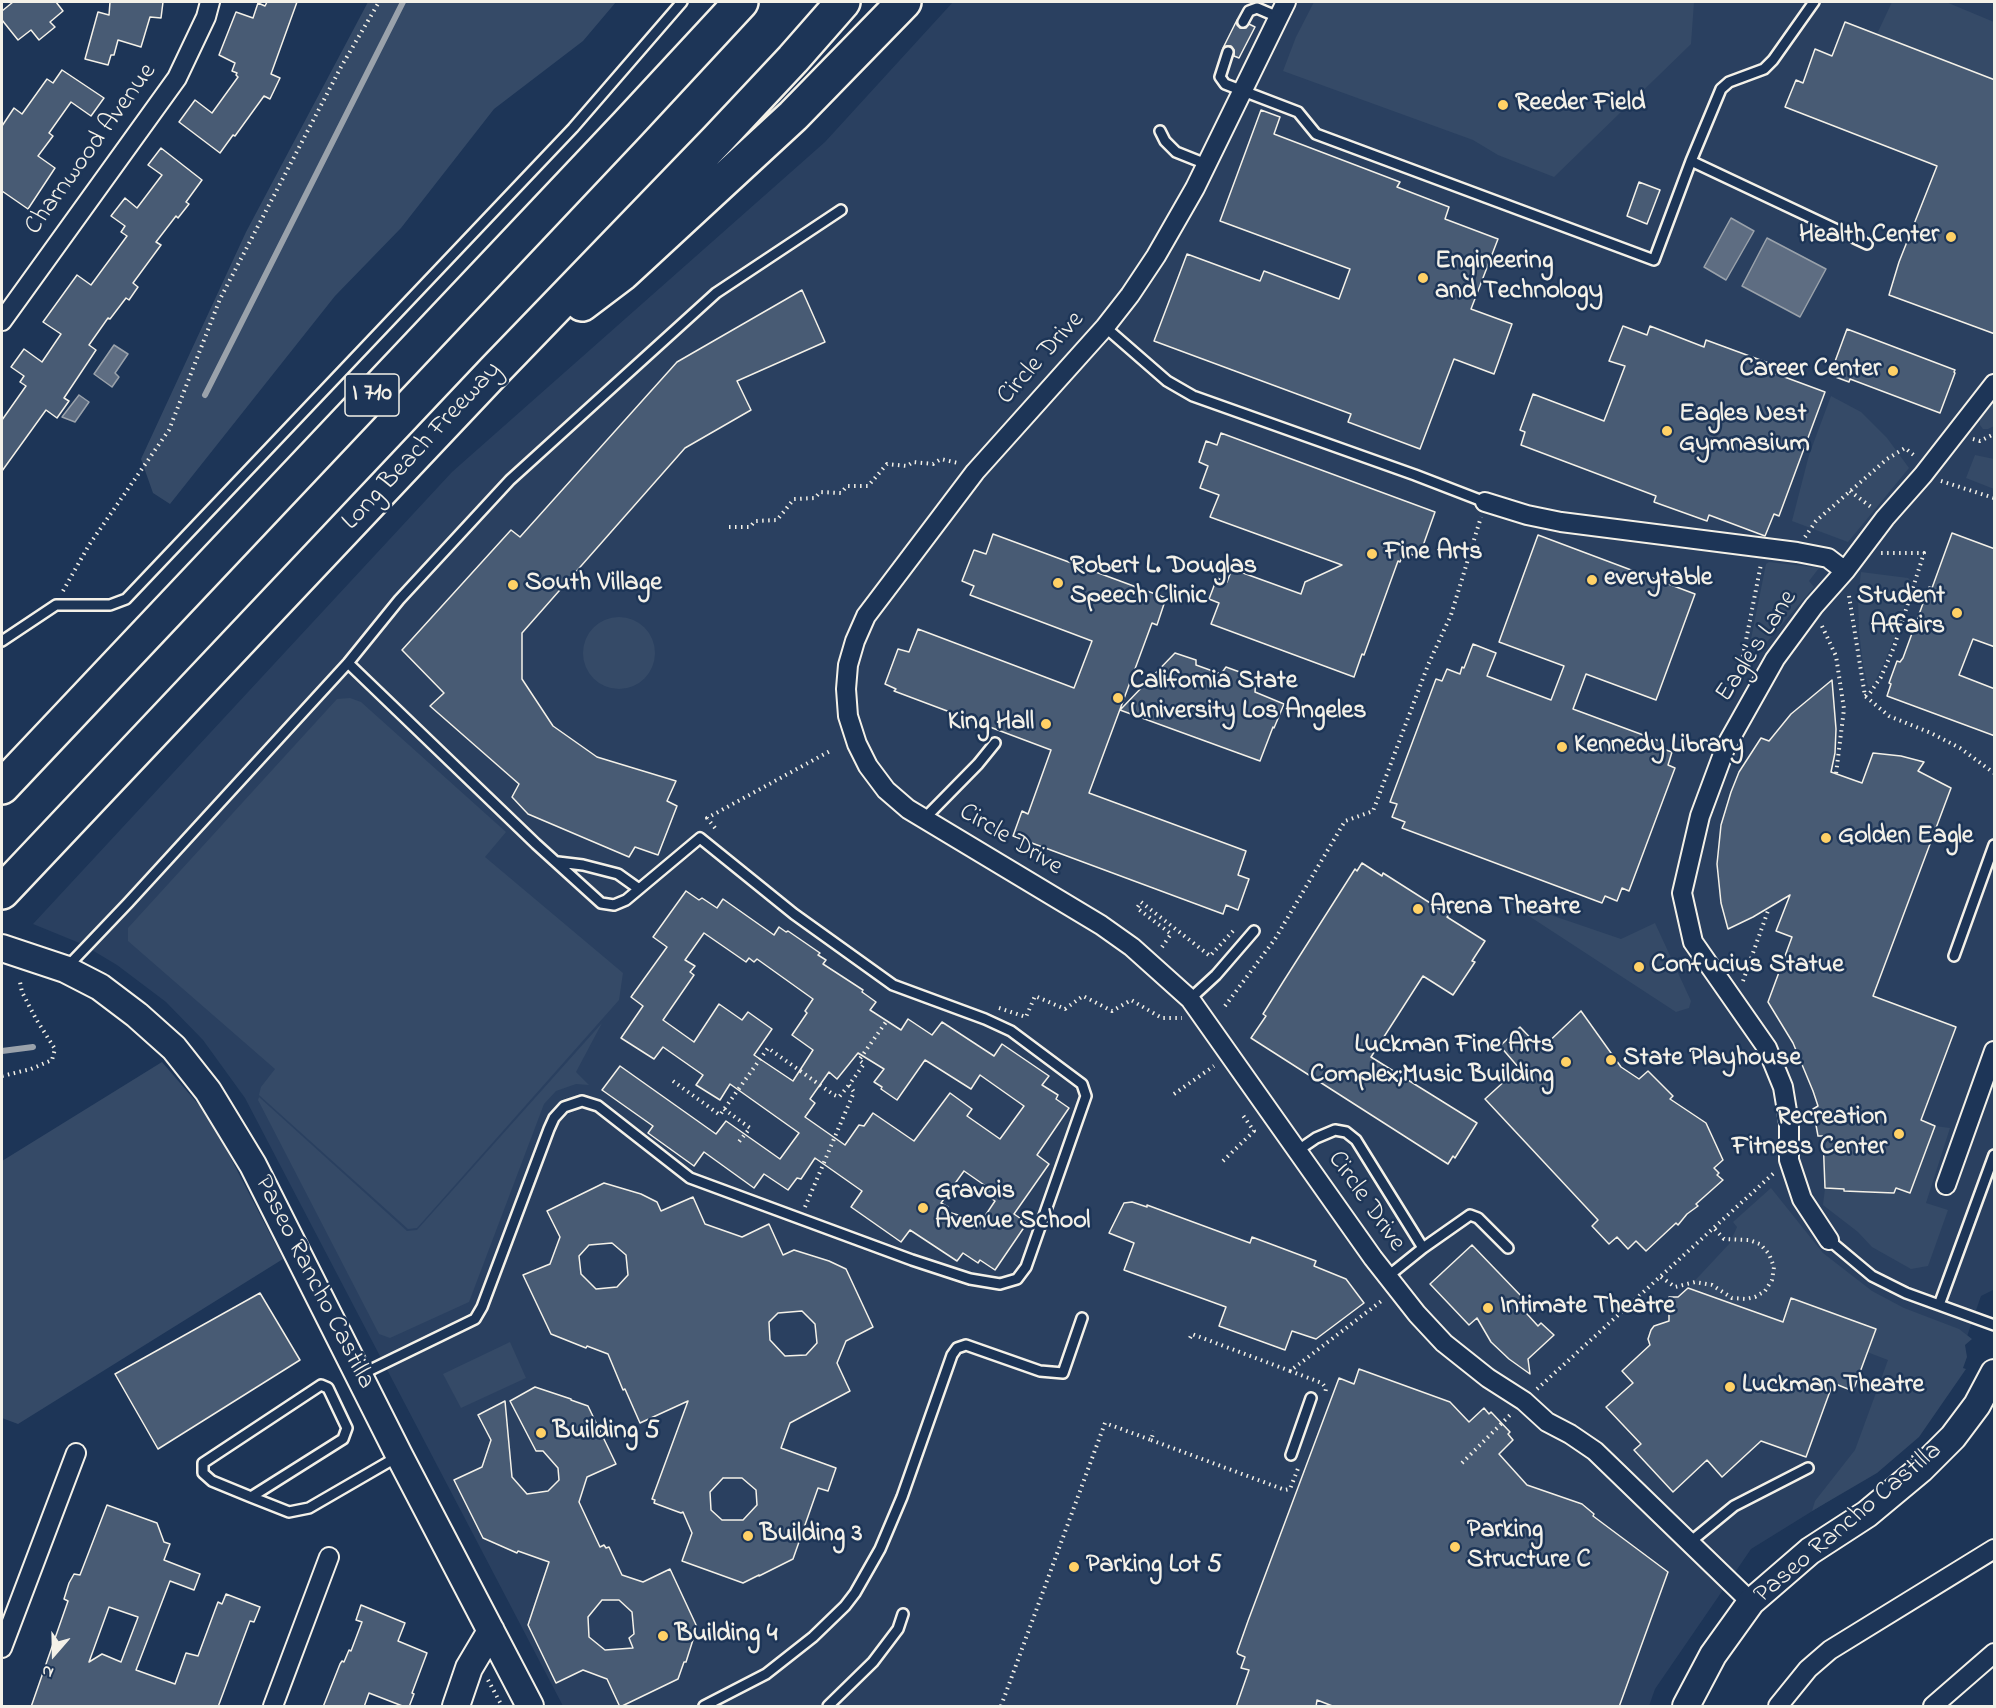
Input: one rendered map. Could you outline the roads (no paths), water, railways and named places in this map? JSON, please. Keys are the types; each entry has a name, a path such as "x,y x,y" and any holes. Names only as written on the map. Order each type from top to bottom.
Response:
{"highway":[{"name":"I 710","path":"2,787 741,2"},
{"name":"Long Beach Freeway","path":"2,892 495,370 717,140 843,2"},
{"path":"495,370 623,273 793,116 904,2"}],"street":[{"name":"Charnwood Avenue","path":"2,321 177,78 206,16 210,2"},
{"name":"Circle Drive","path":"1282,9 1196,188 1156,256 1105,327 975,472 866,616 855,640 848,665 846,688 848,716 857,744 868,766 886,790 908,809 1101,925 1132,947 1190,999 1387,1277 1444,1343 1488,1378 1524,1401 1547,1422 1595,1451 1752,1602"},
{"name":"Eagle's Lane","path":"1829,1240 1802,1199 1789,1160 1789,1123 1782,1087 1767,1048 1694,942 1682,893 1700,816 1726,746 1775,659 1814,606 1845,571 1885,518 1926,471 1995,384"},
{"path":"1485,502 1527,515 1561,522 1797,552 1828,558 1845,571"},
{"name":"Paseo Rancho Castilla","path":"12,952 64,969 100,987 137,1015 174,1048 208,1091 253,1165 399,1455 530,1707"},
{"path":"1946,1185 1995,1051"},
{"name":"Paseo Rancho Castilla","path":"1686,1707 1713,1655 1752,1602 1810,1551 1867,1514 1921,1469 1953,1437 1977,1405 1995,1373"},
{"path":"2,1648 76,1453"},
{"path":"1778,1707 1808,1669 1830,1650 1995,1550"},
{"path":"273,1707 328,1557"},
{"path":"456,1707 470,1668 491,1631"},
{"path":"1933,1707 1995,1653"}],"lane":[{"path":"2,641 56,605 110,605 126,599 573,128 682,2"},
{"path":"1228,52 1220,77 1225,84 1298,111 1317,134 1654,260 1721,89 1729,82 1764,69 1773,60 1814,2"},
{"path":"1243,21 1249,11 1257,8 1282,9"},
{"path":"1160,131 1165,141 1176,152 1206,164"},
{"path":"1691,161 1867,244"},
{"path":"64,969 348,663 399,600 510,480 716,293 841,210"},
{"path":"1105,327 1167,381 1193,396 1485,502"},
{"path":"348,663 601,903 614,905 626,900 700,838 794,914 893,985 1011,1031 1082,1084 1086,1096 1026,1267 1017,1279 1000,1284 970,1279 912,1260 690,1178 598,1106 582,1101 564,1107 554,1118 549,1129 482,1307 475,1319 360,1375"},
{"path":"924,819 978,764 995,743"},
{"path":"1954,956 1995,845"},
{"path":"557,862 618,874 639,889"},
{"path":"1190,999 1216,975 1254,931"},
{"path":"1297,1151 1316,1138 1335,1130 1346,1132 1356,1140 1423,1248"},
{"path":"1939,1305 1995,1155"},
{"path":"1387,1277 1470,1215 1478,1218 1508,1248"},
{"path":"1829,1240 1872,1276 1906,1293 1995,1324"},
{"path":"704,1707 766,1674 813,1637 855,1593 880,1549 902,1497 952,1355 957,1348 966,1345 1040,1371 1063,1372 1082,1318"},
{"path":"251,1497 343,1439 347,1428 328,1388 321,1384 203,1463 203,1473 212,1481 251,1497 289,1512 309,1508 399,1455"},
{"path":"1291,1455 1311,1398"},
{"path":"1689,1543 1734,1506 1808,1468"},
{"path":"828,1707 873,1662 898,1629 903,1614"}],"waterway":[{"path":"205,395 403,2"},
{"path":"2,1051 33,1047"}],"place":[{"name":"Reeder Field","path":"1503,105"},
{"name":"Health Center","path":"1951,237"},
{"name":"Engineering and Technology","path":"1423,278"},
{"name":"Career Center","path":"1893,371"},
{"name":"Eagles Nest Gymnasium","path":"1667,431"},
{"name":"Fine Arts","path":"1372,554"},
{"name":"everytable","path":"1592,580"},
{"name":"Robert L. Douglas Speech Clinic","path":"1058,583"},
{"name":"South Village","path":"513,585"},
{"name":"Student Affairs","path":"1957,613"},
{"name":"California State University Los Angeles","path":"1118,698"},
{"name":"King Hall","path":"1046,724"},
{"name":"Kennedy Library","path":"1562,747"},
{"name":"Golden Eagle","path":"1826,838"},
{"name":"Arena Theatre","path":"1418,909"},
{"name":"Confucius Statue","path":"1639,967"},
{"name":"State Playhouse","path":"1611,1060"},
{"name":"Luckman Fine Arts Complex;Music Building","path":"1566,1062"},
{"name":"Recreation Fitness Center","path":"1899,1134"},
{"name":"Gravois Avenue School","path":"923,1208"},
{"name":"Intimate Theatre","path":"1488,1308"},
{"name":"Luckman Theatre","path":"1730,1387"},
{"name":"Building 5","path":"541,1433"},
{"name":"Building 3","path":"748,1536"},
{"name":"Parking Structure C","path":"1455,1547"},
{"name":"Parking Lot 5","path":"1074,1567"},
{"name":"Building 4","path":"663,1636"}]}
